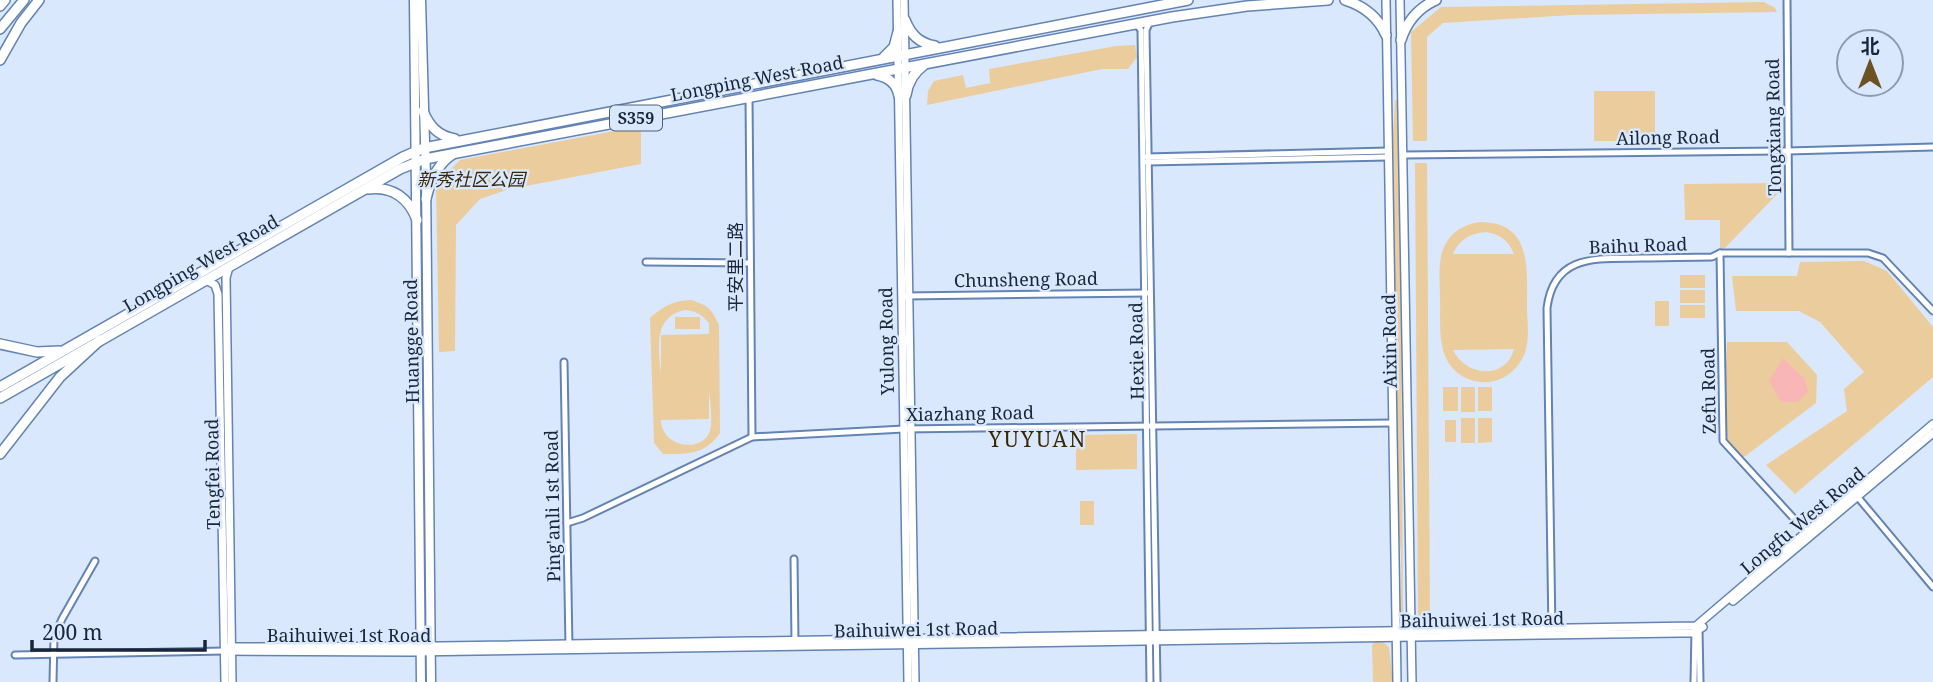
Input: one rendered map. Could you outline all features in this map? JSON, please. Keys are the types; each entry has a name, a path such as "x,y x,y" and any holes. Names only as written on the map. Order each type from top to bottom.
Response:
{"main road":[{"path":"0,5 5,0"},
{"path":"0,29 24,0"},
{"path":"0,60 21,23 39,0"},
{"name":"Huangge Road","path":"414,0 420,149 426,198 432,682"},
{"name":"Huangge Road","path":"420,149 423,111 421,0"},
{"name":"Longping West Road","path":"0,387 420,149 944,46 1142,4 1188,0"},
{"name":"Longping West Road","path":"0,398 408,164 421,160 1151,21 1247,6 1328,0"},
{"path":"1345,0 1372,14 1386,35"},
{"path":"1401,40 1410,19 1436,0"},
{"path":"905,20 909,30 921,42 944,46"},
{"path":"882,58 894,47 898,32"},
{"path":"868,74 888,78 902,95 913,75 931,62"},
{"path":"717,90 720,102"},
{"path":"423,111 426,120 435,130 449,138 460,140"},
{"path":"519,128 521,139"},
{"path":"426,198 437,170 447,158 457,152"},
{"name":"Huangge Road","path":"421,160 417,220 421,682"},
{"path":"363,190 380,189 397,194 409,203 417,220"},
{"path":"0,454 60,377 100,340"},
{"path":"0,344 37,352 64,350"}],"street":[{"name":"Yulong Road","path":"897,0 902,54"},
{"name":"Yulong Road","path":"904,0 902,95 907,429 911,642 915,682"},
{"name":"Aixin Road","path":"1386,0 1397,682"},
{"name":"Aixin Road","path":"1400,0 1412,682"},
{"name":"Tongxiang Road","path":"1787,0 1789,253"},
{"name":"Hexie Road","path":"1151,21 1146,30 1146,159 1153,638 1157,682"},
{"name":"Hexie Road","path":"1136,24 1141,30 1146,159"},
{"name":"平安里二路","path":"749,96 752,437"},
{"name":"Ailong Road","path":"1403,155 1933,147"},
{"path":"1146,159 1388,154"},
{"name":"Baihu Road","path":"1552,632 1547,308 1557,279 1572,265 1592,259 1712,257 1720,253 1868,253 1883,258 1933,311"},
{"name":"Zefu Road","path":"1720,253 1723,441 1808,534"},
{"path":"646,262 750,263"},
{"name":"Tengfei Road","path":"225,682 229,650 226,272 229,266"},
{"name":"Tengfei Road","path":"206,280 215,285 218,294 232,682"},
{"name":"Chunsheng Road","path":"905,296 1148,293"},
{"name":"Ping'anli 1st Road","path":"564,362 569,647"},
{"name":"Xiazhang Road","path":"567,523 583,518 752,437 907,429 1393,423"},
{"name":"Longfu West Road","path":"1696,630 1933,424"},
{"name":"Longfu West Road","path":"1855,494 1933,433"},
{"path":"1855,494 1933,587"},
{"path":"794,559 795,644"},
{"path":"52,682 52,654 56,630 95,561"},
{"path":"1694,682 1696,630"},
{"path":"1696,630 1700,682"},
{"name":"Baihuiwei 1st Road","path":"229,650 1696,630"},
{"name":"Hexie Road","path":"1150,682 1153,638"},
{"name":"Yulong Road","path":"908,682 911,642"},
{"path":"15,655 229,650"}],"green space":[{"path":"1764,2 1777,12 1572,15 1443,23 1427,37 1427,141 1413,141 1411,32 1441,7"},
{"path":"1135,45 1137,57 1128,69 1102,69 927,105 928,91 934,81 963,75 966,88 990,83 989,69"},
{"path":"1594,91 1655,91 1655,141 1594,141"},
{"path":"1395,100 1400,137 1403,613 1398,527 1393,137"},
{"name":"新秀社区公园","path":"641,126 641,164 506,190 480,199 456,225 455,351 439,352 436,184 460,160"},
{"path":"1415,163 1427,163 1430,618 1418,618"},
{"path":"1788,183 1720,253 1720,220 1685,220 1684,184"},
{"path":"1474,223 1497,224 1509,230 1518,239 1526,263 1527,347 1512,372 1488,382 1468,379 1453,369 1443,351 1440,330 1442,251 1455,232","holes":["1486,232 1503,239 1514,254 1453,254 1466,238","1514,349 1503,366 1485,371 1467,366 1453,350"]},
{"path":"1864,261 1887,271 1933,327 1933,377 1795,494 1766,465 1847,411 1844,389 1864,372 1820,322 1799,311 1736,311 1732,276 1797,276 1800,262"},
{"path":"1680,275 1705,275 1705,288 1680,288"},
{"path":"1680,290 1705,290 1705,303 1680,303"},
{"path":"691,300 706,306 719,325 720,433 708,446 695,452 663,454 654,443 650,318 669,305","holes":["685,310 701,315 709,323 709,334 661,335 661,375 659,345 662,327 667,319","709,392 711,422 706,438 691,445 674,441 663,429 661,420 709,419"]},
{"path":"1655,301 1669,301 1669,326 1655,326"},
{"path":"1680,305 1705,305 1705,318 1680,318"},
{"path":"675,317 700,317 700,329 675,329"},
{"path":"1727,342 1787,342 1817,375 1816,403 1740,460 1723,441"},
{"path":"1443,387 1458,387 1458,411 1443,411"},
{"path":"1461,387 1475,387 1475,412 1461,412"},
{"path":"1478,387 1492,387 1492,411 1478,411"},
{"path":"1461,418 1475,418 1475,443 1461,443"},
{"path":"1478,418 1492,418 1492,442 1478,443"},
{"path":"1445,420 1456,420 1456,442 1445,442"},
{"path":"1137,434 1137,469 1076,470 1076,435"},
{"path":"1080,501 1094,501 1094,525 1080,525"},
{"path":"1377,638 1389,647 1393,682 1373,682 1372,645"}],"shaded area":[{"path":"1783,358 1805,379 1808,392 1798,402 1781,402 1769,381"}],"district":[{"name":"YUYUAN","path":"1038,440"}]}
